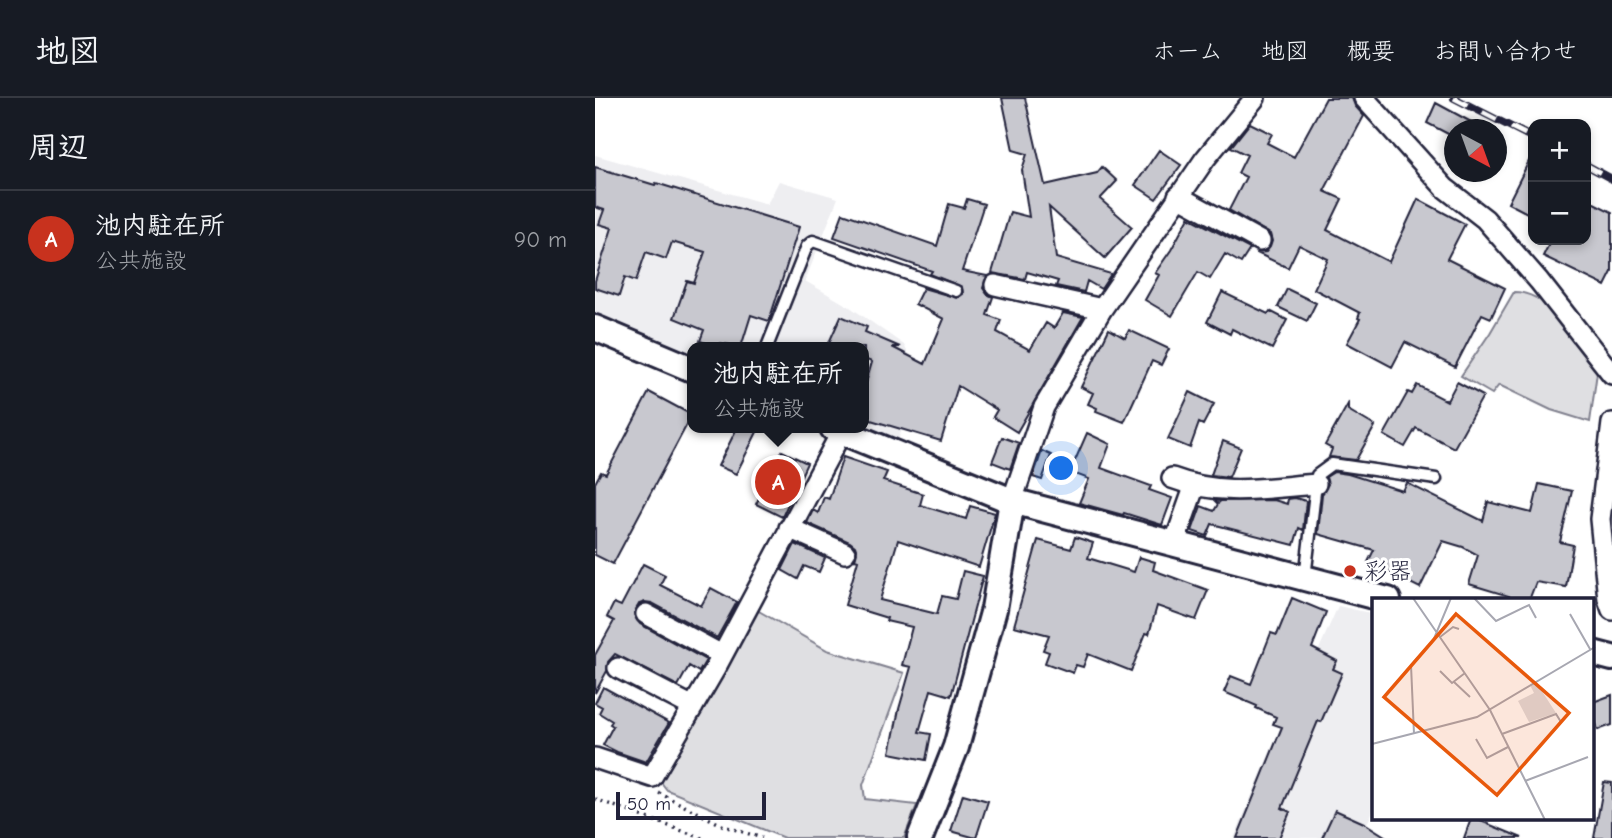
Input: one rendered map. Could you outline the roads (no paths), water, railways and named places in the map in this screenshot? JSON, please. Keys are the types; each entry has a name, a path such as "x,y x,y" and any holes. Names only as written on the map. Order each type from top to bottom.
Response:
{"street":[{"path":"920,838 956,747 991,622 1012,501 1044,407 1102,309 1178,196 1255,98"},
{"path":"1364,98 1445,188 1485,219 1539,281 1612,374"},
{"path":"1178,196 1260,241"},
{"path":"995,285 1102,309"},
{"path":"595,328 687,367"},
{"path":"1612,423 1600,519 1608,599 1612,610"},
{"path":"595,758 652,777 722,655 836,433"},
{"path":"844,433 1012,501 1380,598"},
{"path":"1171,478 1224,491 1316,484"},
{"path":"1174,544 1195,485"},
{"path":"789,528 845,553"},
{"path":"646,614 722,655"},
{"path":"1595,654 1612,658"},
{"path":"618,668 693,707"}],"lane":[{"path":"769,342 807,246 813,240 955,291"},
{"path":"1304,578 1317,475 1332,464 1436,479"}],"railway":[{"path":"1454,98 1528,135"},
{"path":"1591,168 1612,179"}],"place":[{"name":"池内駐在所","path":"778,482"},
{"name":"彩器","path":"1350,571"}]}
